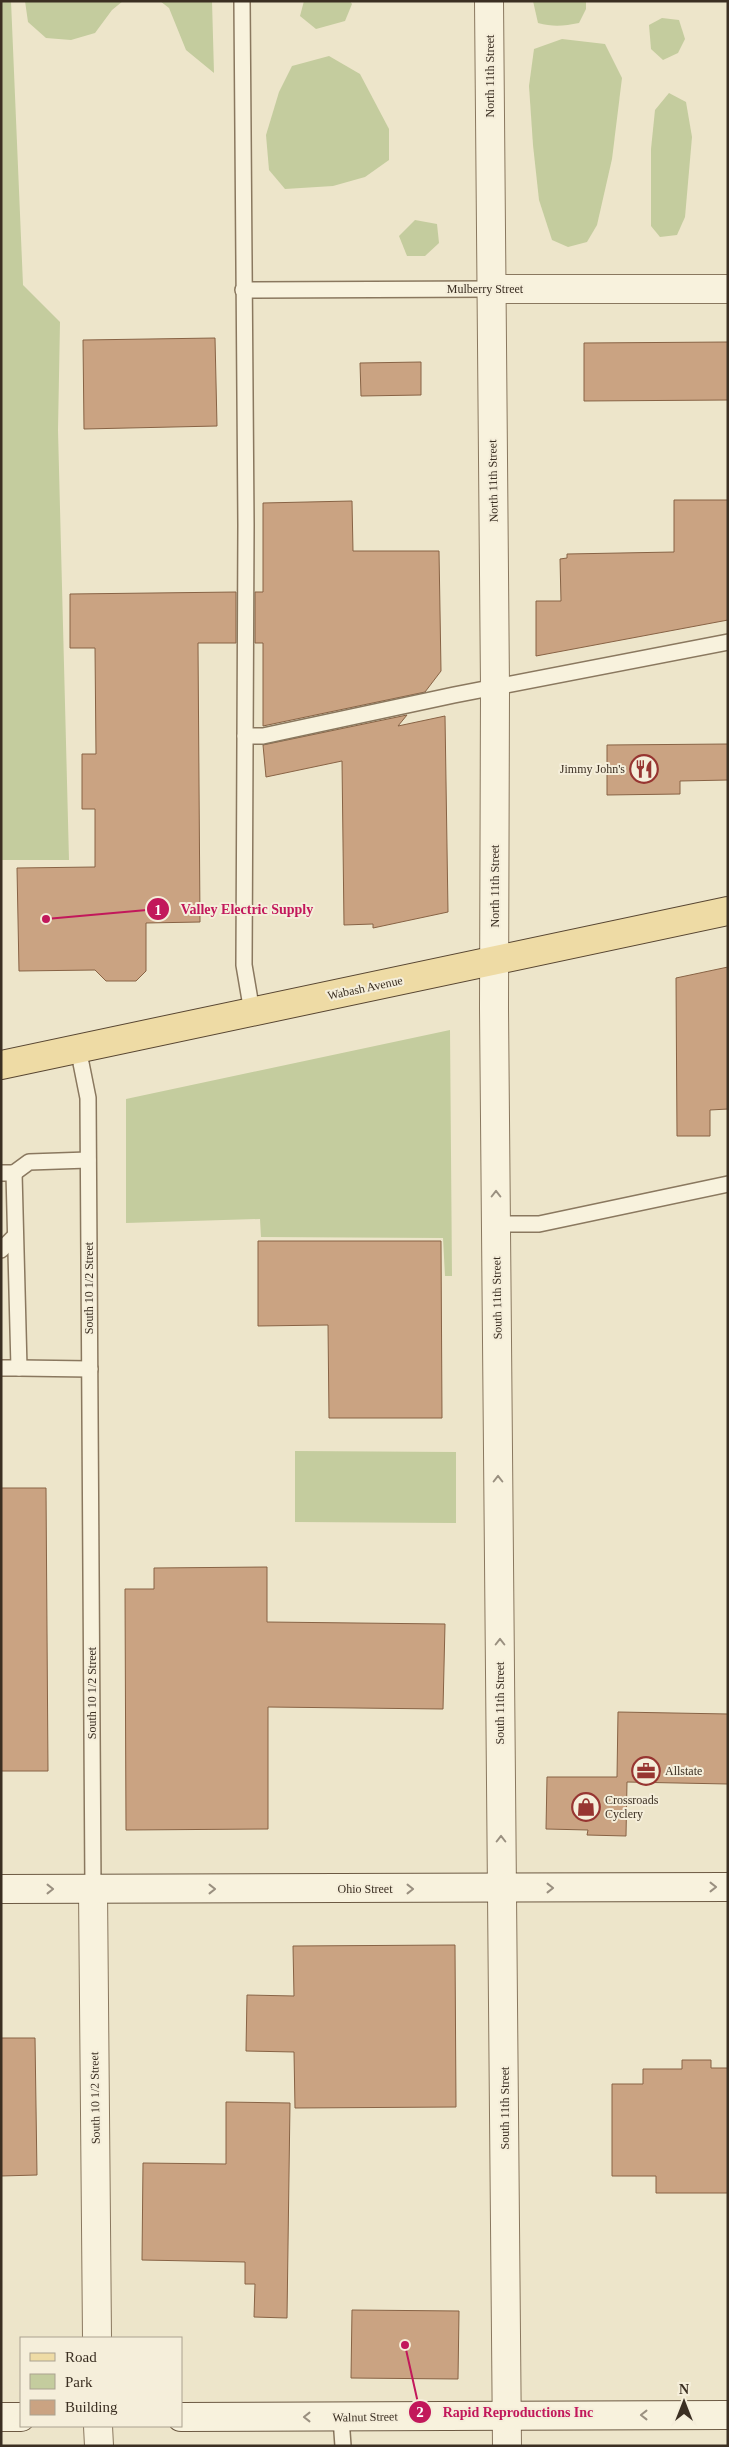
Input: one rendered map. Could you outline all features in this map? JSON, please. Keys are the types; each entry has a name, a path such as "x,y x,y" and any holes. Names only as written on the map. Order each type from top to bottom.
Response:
{"main road":[{"name":"Wabash Avenue","path":"1,1065 728,911"}],"street":[{"name":"North 11th Street","path":"490,1 495,688 494,961"},
{"name":"Mulberry Street","path":"491,289 728,289"},
{"name":"South 11th Street","path":"494,961 501,1888 505,2045 507,2446"},
{"name":"Ohio Street","path":"1,1889 728,1888"},
{"name":"South 10 1/2 Street","path":"93,1889 97,2337"},
{"name":"Walnut Street","path":"182,2417 341,2418 507,2414 728,2415"},
{"path":"1,2417 20,2417"},
{"path":"98,2427 98,2446"}],"lane":[{"path":"242,1 244,965 252,1012"},
{"name":"Mulberry Street","path":"243,290 491,289"},
{"path":"245,736 263,736 728,642"},
{"name":"South 10 1/2 Street","path":"78,1048 88,1098 93,1889"},
{"path":"19,1368 15,1236 8,1173 29,1162 88,1160"},
{"path":"496,1224 539,1224 728,1184"},
{"path":"1,1250 15,1236"},
{"path":"1,1368 90,1369"},
{"path":"341,2418 342,2446"}],"green space":[{"path":"1,1 11,1 23,285 60,322 58,430 69,860 1,860"},
{"path":"25,1 123,1 112,10 95,33 71,40 46,38 28,22"},
{"path":"160,1 212,1 214,73 186,50 169,8"},
{"path":"304,1 350,1 352,4 345,21 316,29 300,16"},
{"path":"533,1 586,1 586,9 579,23 549,25 538,23"},
{"path":"662,18 679,20 685,39 678,53 663,60 651,49 649,25"},
{"path":"562,39 605,44 622,78 612,159 597,225 587,242 568,247 552,240 539,200 529,86 534,49"},
{"path":"329,56 360,74 389,129 389,160 365,177 333,186 285,189 269,170 266,135 279,92 292,66"},
{"path":"669,93 686,102 692,137 685,217 677,235 660,237 651,226 651,149 655,110"},
{"path":"415,220 437,224 439,243 425,256 407,256 399,236"},
{"path":"450,1030 452,1276 445,1276 443,1238 261,1237 260,1219 126,1223 126,1099"},
{"path":"295,1451 456,1452 456,1523 295,1522"}],"building":[{"path":"215,338 217,426 84,429 83,340"},
{"path":"728,342 728,400 584,401 584,343"},
{"path":"421,362 421,395 361,396 360,363"},
{"path":"674,500 728,500 728,620 536,656 536,601 561,601 560,559 567,558 567,554 674,552"},
{"path":"352,501 353,551 439,551 441,671 425,692 263,726 263,643 255,643 255,592 263,592 263,503"},
{"path":"236,592 236,643 198,643 200,922 146,923 146,971 136,981 106,981 95,970 19,971 17,868 95,867 95,809 82,809 82,754 96,754 95,648 70,648 70,594"},
{"path":"407,715 398,726 445,716 448,912 373,928 373,924 344,925 342,761 266,777 263,745"},
{"name":"Jimmy John's","path":"728,744 728,780 680,781 680,794 607,795 607,745"},
{"path":"728,967 728,1109 710,1110 710,1136 677,1136 676,978"},
{"path":"258,1241 441,1241 442,1418 329,1418 328,1325 258,1326"},
{"path":"1,1488 46,1488 48,1771 1,1771"},
{"path":"267,1567 267,1622 445,1624 443,1709 268,1707 268,1829 126,1830 125,1589 154,1589 154,1568"},
{"path":"618,1712 728,1714 728,1784 627,1782 626,1836 587,1835 588,1830 546,1829 547,1777 617,1777"},
{"path":"455,1945 456,2107 295,2108 294,2052 246,2051 247,1995 294,1996 293,1946"},
{"path":"1,2038 35,2038 37,2175 1,2176"},
{"path":"682,2060 711,2060 711,2068 728,2068 728,2193 656,2193 656,2176 612,2176 612,2084 643,2084 643,2069 682,2069"},
{"path":"226,2102 290,2103 287,2318 254,2317 255,2284 245,2284 245,2262 142,2260 143,2163 226,2164"},
{"path":"352,2310 459,2311 458,2379 351,2378"}],"place":[{"name":"Jimmy John's","path":"644,769"},
{"name":"Valley Electric Supply","path":"46,919"},
{"name":"Allstate","path":"646,1771"},
{"name":"Crossroads Cyclery","path":"586,1807"},
{"name":"Rapid Reproductions Inc","path":"405,2345"}]}
